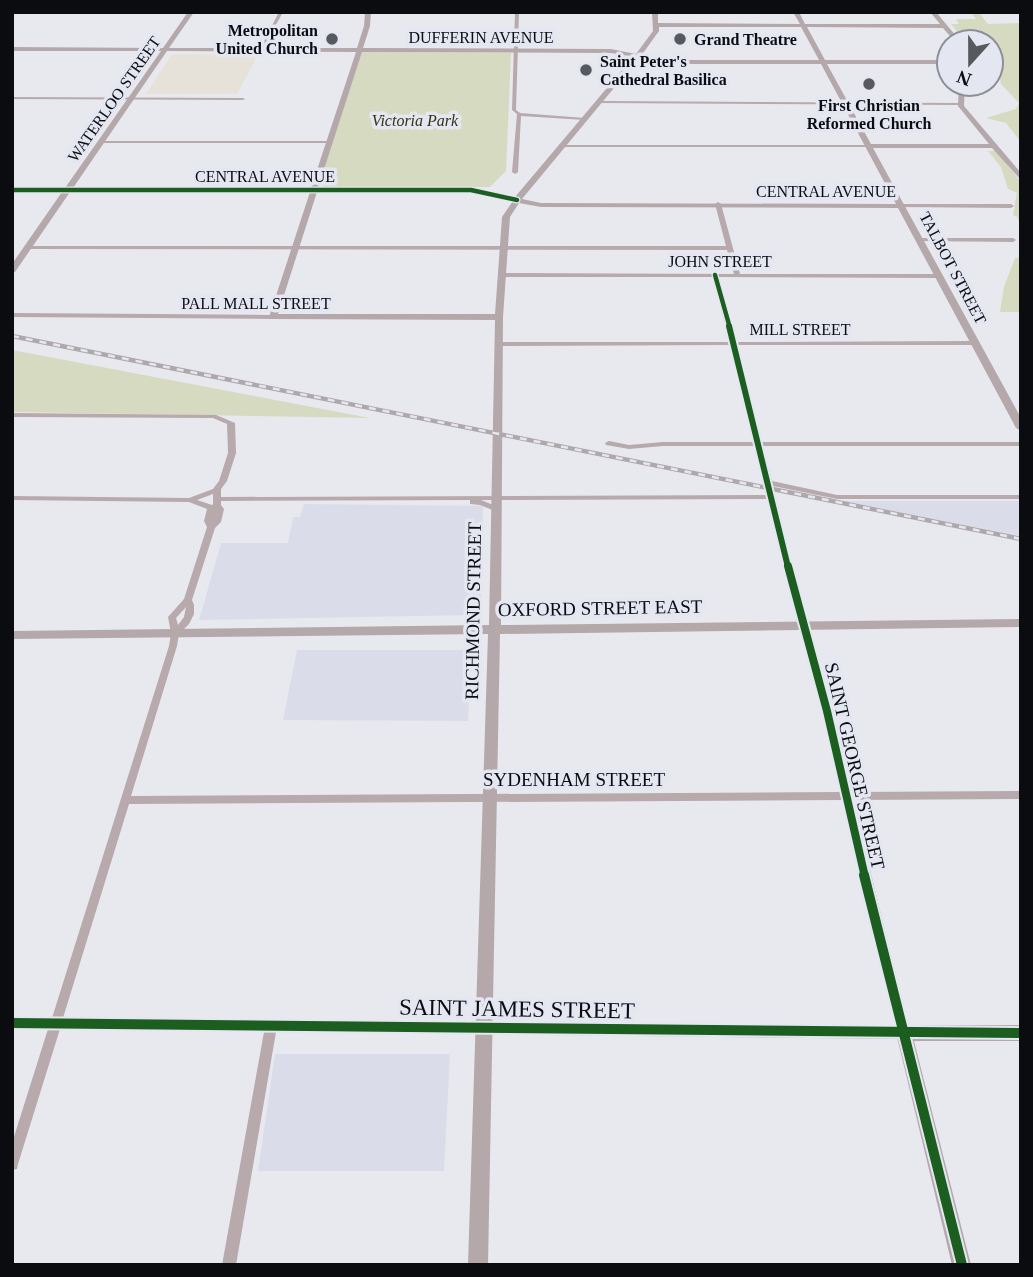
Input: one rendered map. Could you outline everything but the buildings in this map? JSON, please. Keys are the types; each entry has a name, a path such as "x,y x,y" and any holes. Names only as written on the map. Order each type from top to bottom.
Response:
{"street":[{"name":"WATERLOO STREET","path":"12,270 191,12"},
{"path":"260,50 281,12"},
{"path":"273,317 367,26 368,12"},
{"path":"517,12 514,110 519,114 585,119"},
{"path":"654,12 657,25 945,26"},
{"name":"TALBOT STREET","path":"796,12 1021,428"},
{"path":"933,12 945,26"},
{"path":"367,26 377,13"},
{"name":"RICHMOND STREET","path":"478,1265 498,344 506,217 531,183 632,64 657,25"},
{"path":"611,51 645,47"},
{"name":"DUFFERIN AVENUE","path":"12,50 611,51 663,62 935,62"},
{"path":"632,64 663,62"},
{"path":"12,98 243,99"},
{"path":"961,98 960,104 1018,170 1021,178"},
{"path":"600,102 960,104"},
{"path":"515,172 519,114"},
{"path":"101,142 329,142"},
{"path":"564,146 996,146"},
{"path":"471,190 516,188 531,183"},
{"name":"CENTRAL AVENUE","path":"12,190 471,190 541,205 1011,206"},
{"path":"718,204 737,275"},
{"path":"921,240 1013,240"},
{"path":"27,247 730,247"},
{"name":"JOHN STREET","path":"502,275 938,276"},
{"name":"SAINT GEORGE STREET","path":"715,275 735,343 766,482 802,625 809,641 962,1265"},
{"name":"PALL MALL STREET","path":"12,315 499,317"},
{"name":"MILL STREET","path":"498,344 975,343"},
{"path":"12,415 214,416 231,423 232,453 223,481 227,484 226,489 217,500 208,521 211,527 188,600 172,617 175,633 127,800 12,1164"},
{"path":"609,443 629,447 663,444 1021,444"},
{"path":"766,482 837,497 1021,497"},
{"path":"12,498 464,499 496,503 572,497 770,497"},
{"path":"190,500 217,500"},
{"path":"175,633 189,618 191,607 188,600"},
{"name":"OXFORD STREET EAST","path":"12,635 1021,624"},
{"name":"SYDENHAM STREET","path":"127,800 1021,795"},
{"name":"SAINT JAMES STREET","path":"12,1023 1021,1033"},
{"path":"229,1265 271,1026"}],"shaded area":[{"path":"172,54 258,55 237,94 146,94"},
{"path":"844,501 1021,501 1021,537 989,530"},
{"path":"304,504 483,506 481,612 475,615 199,620 221,543 288,543 293,517 300,517"},
{"path":"297,650 471,650 468,721 283,720"},
{"path":"275,1054 450,1054 444,1171 258,1171"}],"green space":[{"path":"972,14 980,14 988,24 1021,23 1021,142 1006,123 986,118 1016,109 1019,103 1005,88 1005,28 954,28 951,24 959,24 956,19 976,19"},
{"name":"Victoria Park","path":"362,52 511,53 506,171 490,187 324,187 319,183"},
{"path":"988,151 996,151 1021,182 1021,226 1013,215 1017,193 1008,189 1001,167"},
{"path":"1021,257 1021,312 1000,312 1004,287 1015,258"},
{"path":"12,350 370,418 12,412"}],"railway":[{"path":"12,336 1021,539"}],"cycle path":[{"path":"12,190 471,190 517,200"},
{"path":"715,275 748,396 802,625 809,641 827,711 869,896 962,1265"},
{"path":"12,1023 1021,1033"}],"place":[{"name":"Metropolitan United Church","path":"332,39"},
{"name":"Grand Theatre","path":"680,39"},
{"name":"Saint Peter's Cathedral Basilica","path":"586,70"},
{"name":"First Christian Reformed Church","path":"869,84"}]}
